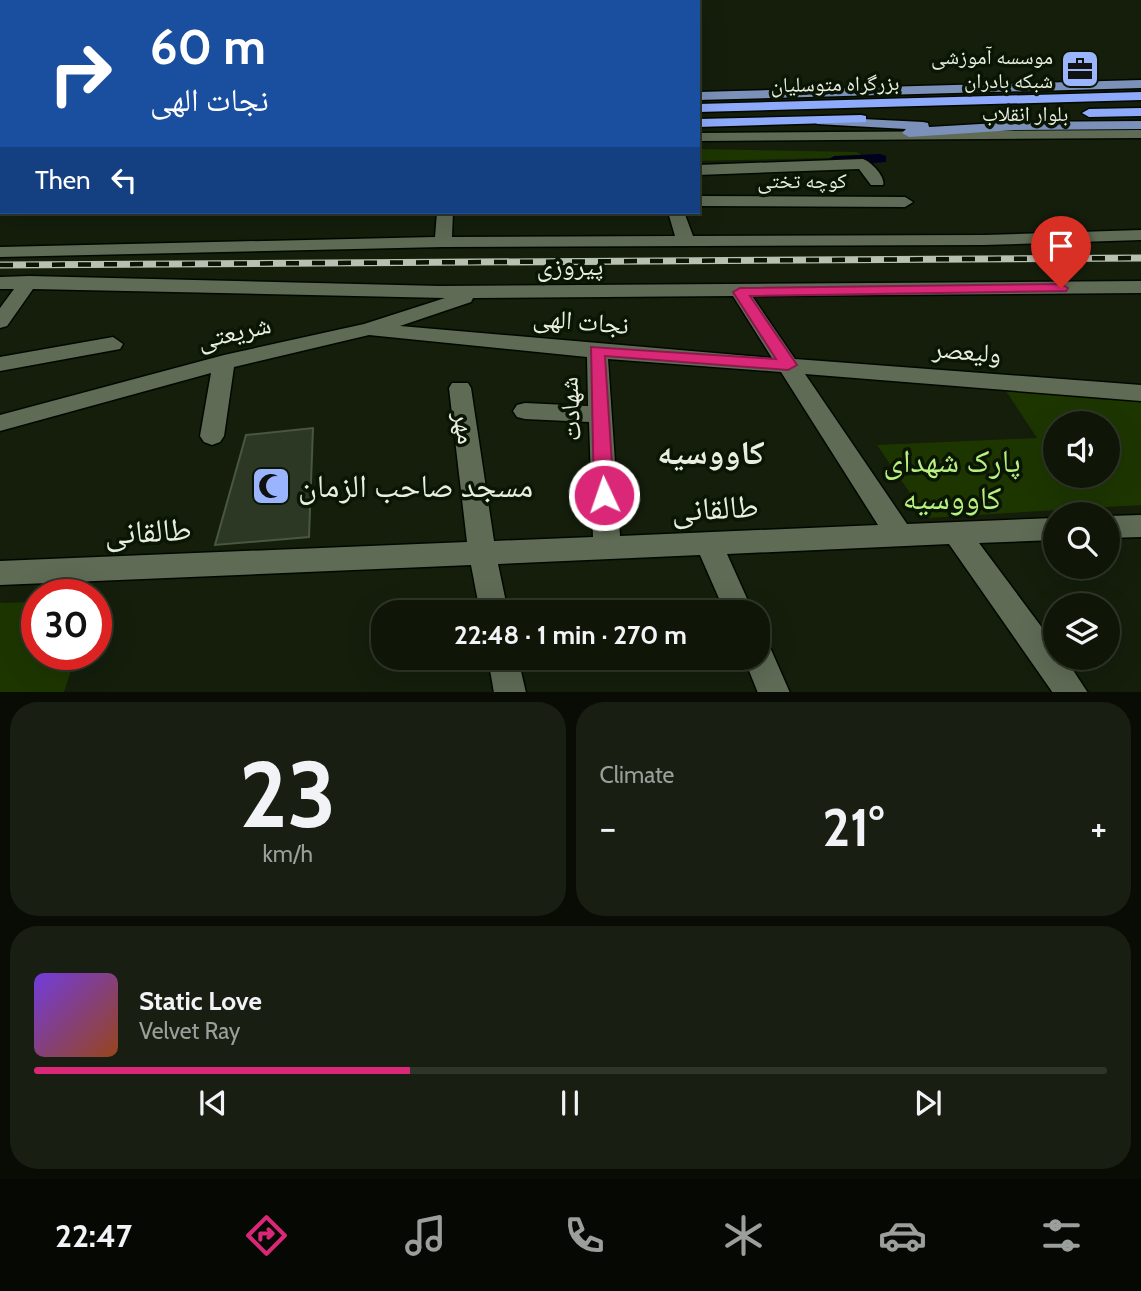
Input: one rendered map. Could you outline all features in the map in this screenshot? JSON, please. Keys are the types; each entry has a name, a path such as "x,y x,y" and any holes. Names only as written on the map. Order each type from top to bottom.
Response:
{"highway":[{"name":"بزرگراه متوسلیان","path":"700,108 1141,96"},
{"name":"بزرگراه متوسلیان","path":"700,122 1141,114"}],"main road":[{"path":"724,96 771,92 1141,84"},
{"path":"700,96 1141,91"},
{"path":"813,121 962,128"},
{"path":"909,133 1015,126 1141,125"}],"street":[{"name":"بلوار انقلاب","path":"700,137 909,133 1141,134"},
{"path":"700,170 863,164 877,182"},
{"name":"کوچه تختی","path":"700,201 905,202"},
{"path":"443,242 445,214"},
{"path":"677,214 685,239"},
{"path":"0,252 443,242 685,239 984,240 1141,235"},
{"path":"0,322 29,282"},
{"name":"پیروزی","path":"0,283 481,292 1141,287"},
{"name":"شریعتی","path":"0,423 224,362 369,329 481,292"},
{"path":"740,292 899,535"},
{"name":"نجات الهی","path":"369,329 597,351 788,365"},
{"path":"0,364 113,344"},
{"name":"شهادت","path":"597,351 607,549"},
{"path":"212,436 224,362"},
{"name":"ولیعصر","path":"788,365 1141,393"},
{"name":"مهر","path":"460,388 482,551 492,600"},
{"path":"525,411 600,414"},
{"path":"1120,527 1141,526"},
{"name":"طالقانی","path":"0,573 1043,529"},
{"path":"956,533 1072,692"},
{"path":"709,544 734,600"},
{"path":"505,670 510,692"},
{"path":"764,670 774,692"}],"green space":[{"path":"700,149 857,152 864,157 700,161"},
{"name":"پارک شهدای کاووسیه","path":"1006,391 1141,400 1141,505 1120,506 1120,502 1043,502 1043,511 927,518 877,445 1037,438"},
{"path":"21,602 21,670 71,670 64,692 0,692 0,603"}],"building":[{"name":"مسجد صاحب الزمان","path":"313,428 309,537 215,545 246,435"}],"waterway":[{"path":"834,161 880,159"}],"railway":[{"path":"0,265 1141,258"}],"place":[{"name":"موسسه آموزشی شبکه بادران","path":"1080,69"},
{"name":"مسجد صاحب الزمان","path":"271,486"}],"district":[{"name":"کاووسیه","path":"711,452"}],"route":[{"path":"604,495 597,351 788,365 740,292 1061,288"}]}
